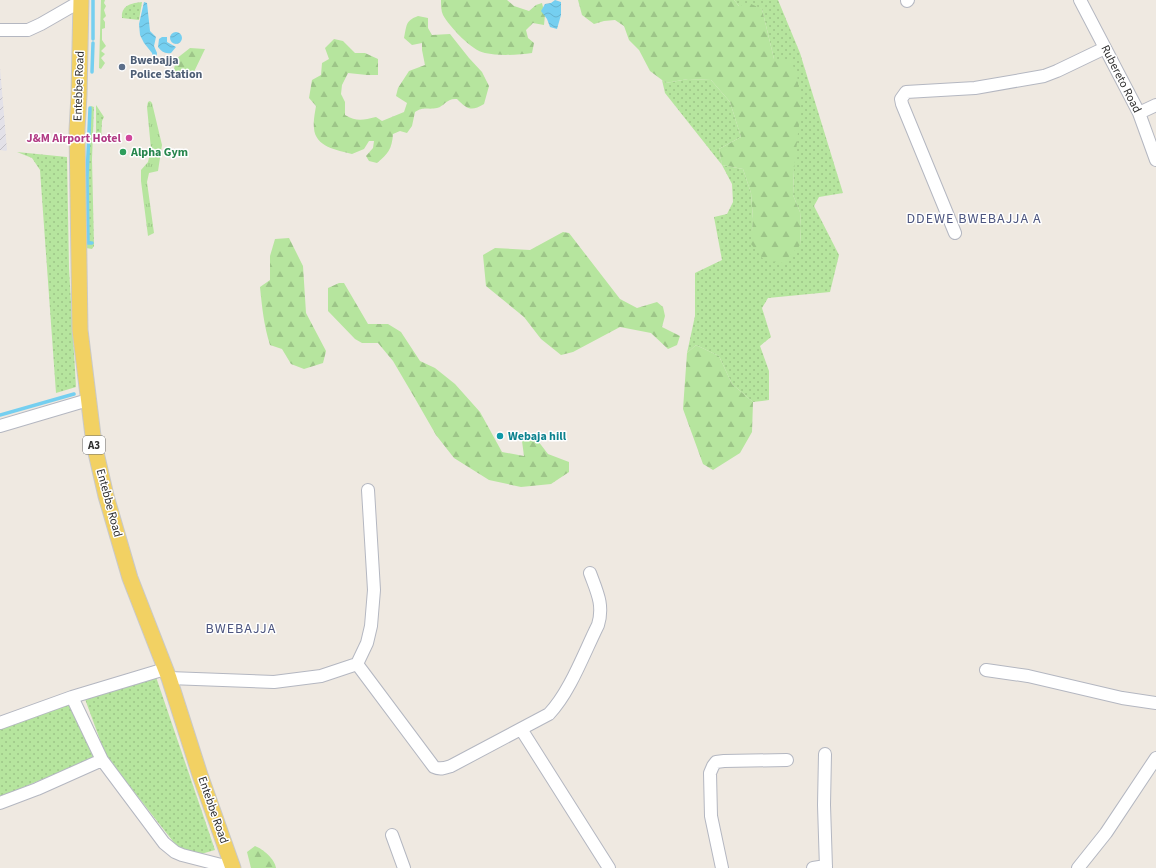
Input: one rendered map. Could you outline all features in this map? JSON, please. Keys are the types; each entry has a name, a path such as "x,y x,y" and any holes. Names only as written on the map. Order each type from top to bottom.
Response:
{"main road":[{"name":"Entebbe Road","path":"81,0 77,130 80,330 94,444 106,496 130,578 167,674 200,775 233,868"}],"street":[{"path":"0,30 28,30 81,0"},
{"name":"Rubereto Road","path":"1080,0 1139,113 1156,160"},
{"path":"955,233 902,104 901,99 906,92 975,88 1044,76 1058,71 1105,48"},
{"path":"1139,113 1156,105"},
{"path":"0,426 88,400"},
{"path":"0,723 72,697 167,674 284,681 321,676 357,664 367,643 371,626 374,590 368,490"},
{"path":"357,664 434,767 438,769 451,766 549,714 556,706 568,686 598,625 601,607 590,573"},
{"path":"986,670 1028,676 1122,698 1156,704"},
{"path":"72,697 102,760 127,795 169,847 182,855 193,859 233,868"},
{"path":"521,729 609,868"},
{"path":"813,868 826,867 824,805 825,754"},
{"path":"1078,868 1106,833 1156,758"},
{"path":"0,803 102,760"},
{"path":"722,868 711,816 710,773 713,766 716,762 724,761 786,760"},
{"path":"392,835 404,868"}],"shaded area":[{"path":"0,68 7,150 6,151 0,150"}],"green space":[{"path":"101,0 105,0 104,3 106,6 104,10 106,16 103,19 105,22 105,28 102,29 102,40 106,46 101,51 105,54 101,58 105,63 101,69 99,68"},
{"path":"441,0 507,0 514,6 529,11 536,5 542,3 545,15 544,25 533,23 526,30 528,38 534,43 532,53 496,55 485,53 474,48 450,25 442,13"},
{"path":"578,0 734,0 739,6 749,3 762,9 774,59 791,61 797,75 801,105 794,170 793,195 800,212 800,245 783,263 764,260 751,244 753,219 751,193 743,169 722,165 719,149 741,137 730,102 711,80 688,79 666,83 650,71 639,50 629,40 624,26 615,20 594,24 582,15"},
{"path":"734,0 778,0 800,53 843,193 819,197 814,206 839,255 830,292 768,298 762,308 771,337 760,346 769,371 769,400 753,402 732,384 719,356 696,345 687,353 695,316 695,273 722,260 714,217 727,214 733,202 732,184 722,165 743,169 751,193 753,219 752,244 800,245 800,212 793,195 794,170 774,59 762,9 739,6"},
{"path":"142,2 139,20 122,18 125,7"},
{"path":"418,16 428,18 428,28 432,35 450,34 482,72 489,86 484,104 472,109 457,99 453,99 437,108 418,110 415,112 412,126 407,133 400,131 393,134 392,144 389,151 377,163 369,161 366,156 373,148 374,141 369,141 364,149 352,154 328,147 323,144 318,140 315,134 314,120 316,106 309,98 312,80 321,75 322,63 329,59 325,48 334,39 343,41 355,53 365,53 378,59 378,75 348,73 342,85 341,94 345,102 345,115 353,119 360,120 376,117 382,121 404,112 407,103 396,96 398,88 409,71 425,65 422,43 412,45 404,38 406,27 409,22"},
{"path":"190,48 205,49 192,76 178,78 174,69 176,59"},
{"path":"688,79 711,80 730,102 741,137 719,149 722,165 665,93 662,80 666,83"},
{"path":"150,101 152,103 162,145 158,171 149,173 147,182 154,233 148,236 141,170 148,162 151,149 147,107 148,102"},
{"path":"96,105 104,117 102,121 101,141 96,141"},
{"path":"91,106 94,107 92,159 94,246 92,249 86,248 86,243 88,243 87,176"},
{"path":"17,152 67,157 69,268 76,387 56,393 40,170 32,158"},
{"path":"563,232 569,233 620,299 637,308 657,302 663,307 665,316 662,327 680,336 677,345 668,349 651,333 620,327 573,352 561,355 541,339 524,317 486,286 483,255 495,248 530,250"},
{"path":"289,238 303,266 306,313 326,351 323,363 304,369 291,364 282,349 270,345 265,324 260,287 270,280 270,256 275,239"},
{"path":"339,283 344,283 368,324 388,324 401,332 420,361 435,368 455,384 480,412 502,452 524,456 522,441 530,436 538,441 548,454 569,462 569,472 551,484 521,487 489,480 454,458 436,435 393,361 378,343 362,343 355,339 328,311 328,288"},
{"path":"696,345 719,356 732,384 753,402 752,432 740,453 713,470 703,464 683,409 687,353"},
{"path":"156,677 215,850 201,854 179,849 106,756 85,699"},
{"path":"74,703 94,748 93,758 0,797 0,729"},
{"path":"255,846 262,849 268,855 276,868 251,868 247,852"}],"water":[{"path":"555,0 561,2 561,15 557,29 550,27 547,19 541,11 545,4 551,3"},
{"path":"144,2 147,3 150,31 156,37 154,46 157,53 155,64 152,53 140,35 139,24"},
{"path":"174,32 178,32 182,38 178,44 174,44 170,40 170,36"},
{"path":"162,37 167,37 167,42 176,47 171,53 164,52 158,47 159,39"}],"waterway":[{"path":"93,0 93,39"},
{"path":"92,72 93,43"},
{"path":"90,108 87,177 88,243 92,243"},
{"path":"0,415 74,394"}],"place":[{"name":"Bwebajja Police Station","path":"122,67"},
{"name":"J&M Airport Hotel","path":"129,138"},
{"name":"Alpha Gym","path":"123,152"},
{"name":"Webaja hill","path":"500,436"}],"district":[{"name":"DDEWE BWEBAJJA A","path":"974,219"},
{"name":"BWEBAJJA","path":"241,629"}]}
